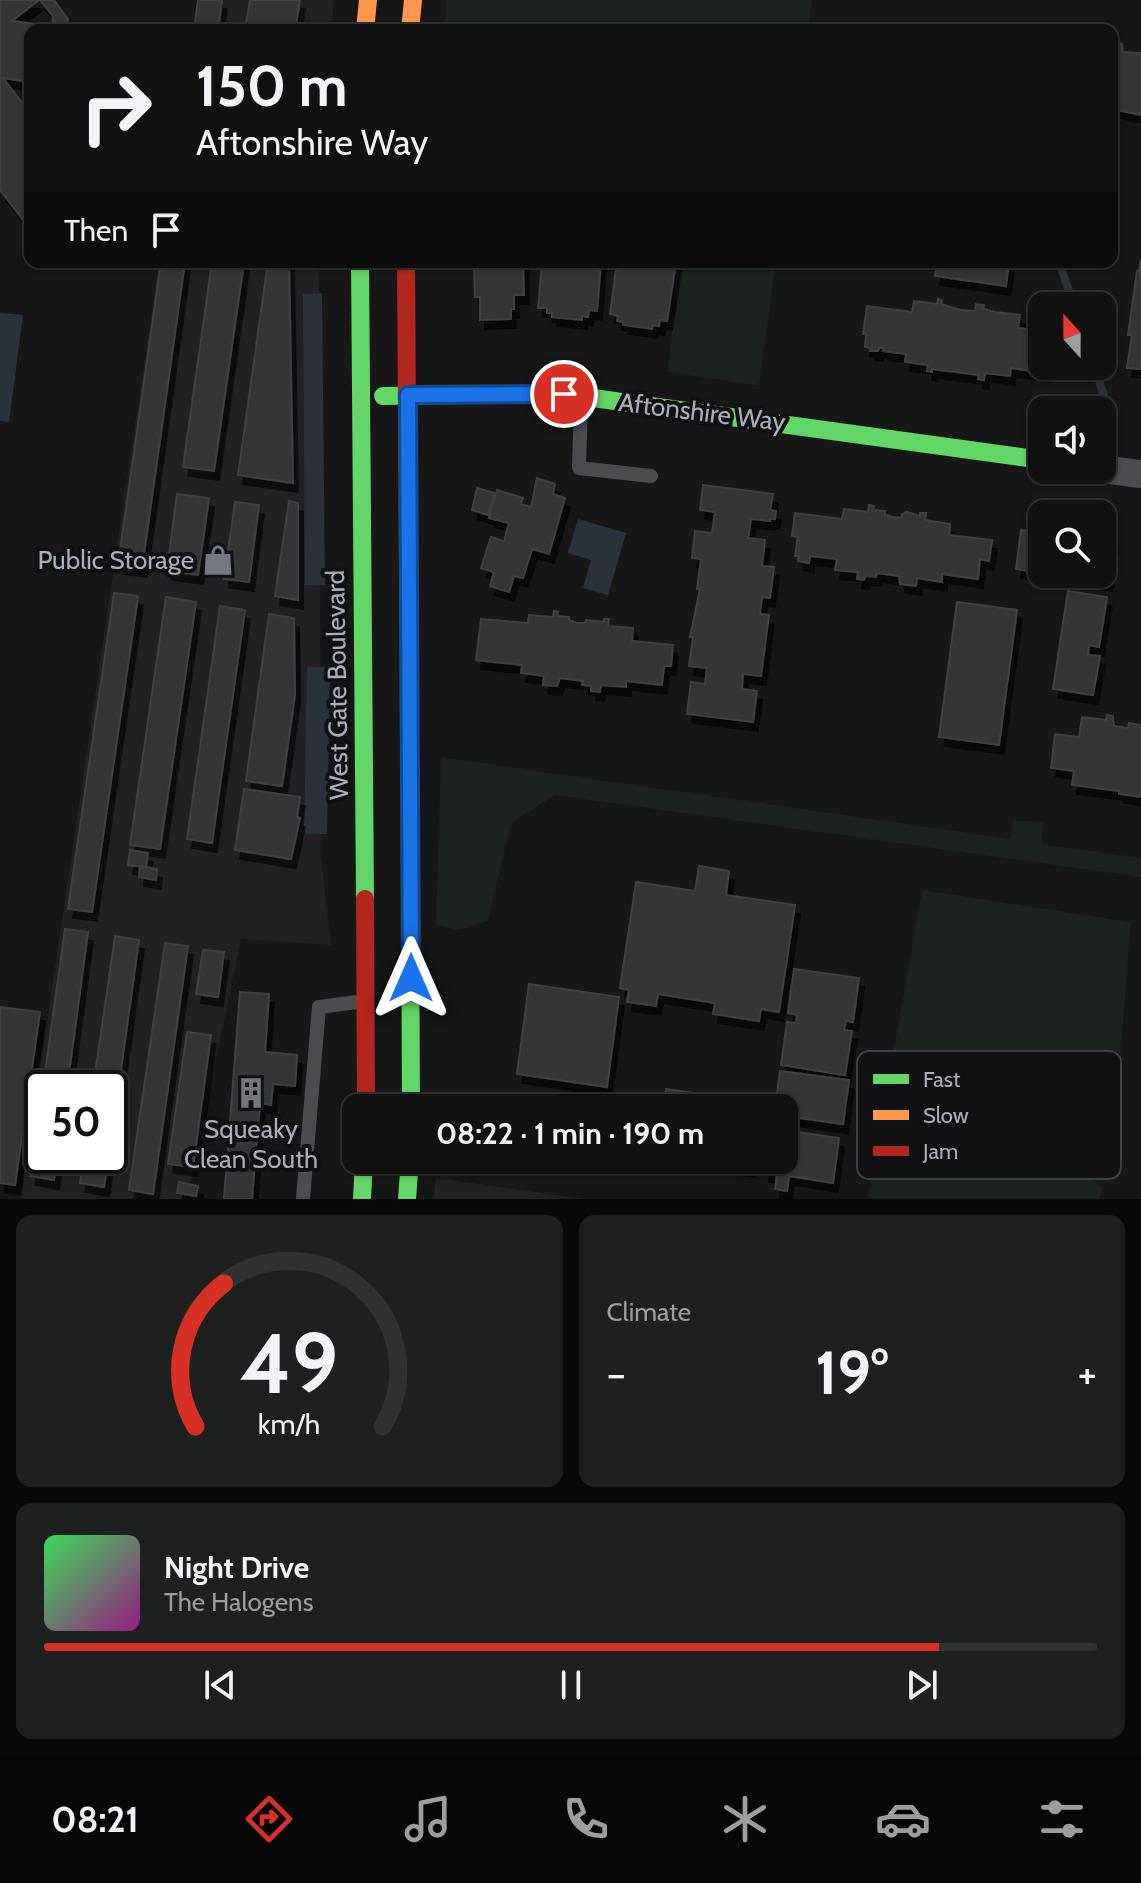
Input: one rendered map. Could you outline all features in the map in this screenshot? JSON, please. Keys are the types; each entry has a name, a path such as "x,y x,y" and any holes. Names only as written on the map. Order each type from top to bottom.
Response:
{"main road":[{"path":"366,24 368,0"},
{"path":"411,24 413,0"},
{"name":"West Gate Boulevard","path":"360,268 360,396 388,952 409,1094"},
{"name":"West Gate Boulevard","path":"366,1094 365,1001 388,952 408,395 406,268"},
{"name":"Aftonshire Way","path":"360,396 564,394 1028,458"},
{"path":"362,1199 363,1174"},
{"path":"407,1199 409,1174"}],"street":[{"path":"1116,471 1141,474"}],"lane":[{"path":"582,396 579,468 651,476"},
{"path":"303,1199 319,1007 365,1001"}],"shaded area":[{"path":"198,0 334,0 332,24 194,24"},
{"path":"446,0 812,0 809,24 445,24"},
{"name":"Public Storage","path":"158,268 319,268 321,857 331,945 241,939 187,1199 21,1199 25,1174 128,1174 128,1070 40,1070"},
{"path":"677,268 775,268 759,386 668,372"},
{"path":"322,293 325,585 305,585 303,294"},
{"path":"0,313 23,315 9,422 0,421"},
{"path":"578,519 626,533 608,595 583,588 591,560 568,553"},
{"path":"307,667 330,667 327,834 304,834"},
{"path":"441,757 1010,839 1013,820 1044,822 1041,844 1141,858 1141,877 555,795 511,823 488,921 459,930 436,925"},
{"path":"922,890 1131,922 1121,1051 894,1051"},
{"path":"436,1178 585,1199 433,1199"},
{"path":"871,1179 1093,1179 1102,1189 1100,1199 868,1199"}],"building":[{"path":"0,0 39,0 12,21 36,24 24,24 24,81 3,78 24,105 24,221 0,190"},
{"path":"40,0 54,0 68,19 67,24 52,24 53,16"},
{"path":"198,0 222,0 219,24 195,24"},
{"path":"250,0 300,0 296,24 246,24"},
{"path":"1118,43 1122,44 1123,52 1141,53 1141,115 1118,110"},
{"path":"1141,260 1141,369 1127,368 1132,335 1128,335"},
{"path":"160,268 184,268 142,568 118,565"},
{"path":"211,268 243,268 214,471 183,467"},
{"path":"267,268 289,268 293,483 238,475"},
{"path":"474,268 523,268 524,295 514,295 511,319 480,320 480,297 475,297"},
{"path":"541,268 601,268 597,311 589,310 588,317 582,316 582,320 552,317 552,313 547,313 547,308 538,308"},
{"path":"616,268 675,268 667,321 660,320 659,326 653,325 652,329 623,325 623,322 617,321 618,316 610,314"},
{"path":"936,268 1008,268 1006,286 935,276"},
{"path":"938,299 942,300 941,304 975,311 976,304 984,305 983,309 1020,315 1018,328 1028,329 1028,370 1011,368 1010,376 985,373 984,380 978,379 979,375 927,371 928,365 905,362 906,354 883,351 884,348 870,351 871,348 865,347 866,334 863,334 867,306 912,312 914,301 937,304"},
{"path":"537,478 555,484 553,494 565,498 549,554 532,549 523,578 514,576 509,592 490,586 494,572 481,568 491,537 504,541 509,523 489,518 497,490 523,498 521,504 531,507"},
{"path":"703,485 773,494 770,510 776,511 775,519 751,519 748,538 765,540 762,566 774,567 770,598 762,597 760,614 769,615 761,676 743,674 742,689 757,691 753,722 687,714 691,682 705,684 707,668 689,666 693,637 690,637 700,589 697,589 701,559 692,558 695,531 712,533 715,512 700,510"},
{"path":"477,488 494,493 488,515 472,510"},
{"path":"177,494 209,498 198,575 167,571"},
{"path":"289,501 298,503 298,600 275,596"},
{"path":"235,502 259,505 249,582 224,579"},
{"path":"869,505 874,506 873,510 885,511 885,515 892,517 901,518 907,512 920,516 920,513 926,513 925,520 950,524 949,535 992,540 989,561 980,559 978,579 942,574 942,582 917,578 916,586 900,584 899,576 877,573 876,577 857,579 858,572 835,570 837,559 810,556 809,563 798,561 799,556 795,556 798,537 792,536 795,513 842,519 844,509 868,512"},
{"path":"1021,530 1028,531 1028,571 1016,569"},
{"path":"1068,591 1107,597 1099,647 1089,645 1088,655 1100,656 1093,695 1053,689"},
{"path":"114,593 138,596 92,912 68,909"},
{"path":"166,597 196,602 160,849 130,845"},
{"path":"957,602 1017,610 999,745 939,737"},
{"path":"220,606 245,610 212,843 187,839"},
{"path":"554,611 558,612 557,616 569,617 577,623 609,619 608,626 633,628 632,641 673,645 671,666 664,666 662,685 626,681 626,687 601,685 600,692 591,691 591,686 582,685 583,681 560,678 557,686 543,685 544,676 521,673 522,665 476,660 481,619 528,623 529,615 553,617"},
{"path":"269,614 294,618 295,695 282,786 246,781"},
{"path":"1107,715 1113,716 1114,726 1128,728 1129,723 1141,725 1141,797 1072,785 1074,771 1051,768 1055,734 1079,737 1082,717 1106,720"},
{"path":"244,789 300,797 297,817 300,818 291,859 235,850"},
{"path":"130,850 148,853 146,867 128,865"},
{"path":"140,866 157,869 156,880 139,877"},
{"path":"699,866 729,871 726,895 795,905 779,1012 761,1009 759,1021 713,1014 715,1003 658,994 656,1006 627,1002 629,990 620,988 636,882 695,891"},
{"path":"65,929 88,932 69,1070 45,1070"},
{"path":"115,936 139,940 121,1070 96,1070"},
{"path":"165,943 188,946 153,1194 129,1190"},
{"path":"203,950 224,952 218,997 196,994"},
{"path":"794,969 859,978 853,1022 846,1021 844,1030 852,1031 845,1075 781,1065 787,1022 796,1023 797,1015 788,1013"},
{"path":"529,984 619,997 607,1087 517,1074"},
{"name":"Squeaky Clean South","path":"240,992 269,994 265,1052 297,1055 295,1086 273,1084 271,1105 260,1103 252,1199 224,1199"},
{"path":"0,1007 40,1012 32,1070 24,1070 24,1123 15,1185 0,1183"},
{"path":"187,1032 211,1035 193,1167 168,1164"},
{"path":"780,1071 849,1080 843,1124 798,1118 798,1094 777,1094"},
{"path":"666,1089 702,1094 665,1094"},
{"path":"798,1132 839,1138 833,1183 789,1176 787,1191 775,1189 777,1175 770,1174 798,1174"},
{"path":"30,1174 55,1174 54,1180"},
{"path":"81,1174 106,1174 104,1187 80,1183"},
{"path":"179,1182 198,1186 196,1196 177,1193"}],"waterway":[{"path":"1061,268 1069,292"},
{"path":"1099,380 1104,396"}],"traffic: fast":[{"path":"360,268 365,899"},
{"path":"383,396 564,394 1028,458"},
{"path":"410,881 411,1094"},
{"path":"362,1199 363,1174"},
{"path":"407,1199 409,1174"}],"traffic: slow":[{"path":"366,24 368,0"},
{"path":"411,24 413,0"}],"traffic: jam":[{"path":"406,268 410,881"},
{"path":"365,899 366,1094"}],"place":[{"name":"Public Storage","path":"218,560"},
{"name":"Squeaky Clean South","path":"251,1093"}],"route":[{"path":"411,978 408,395 564,394"}]}
